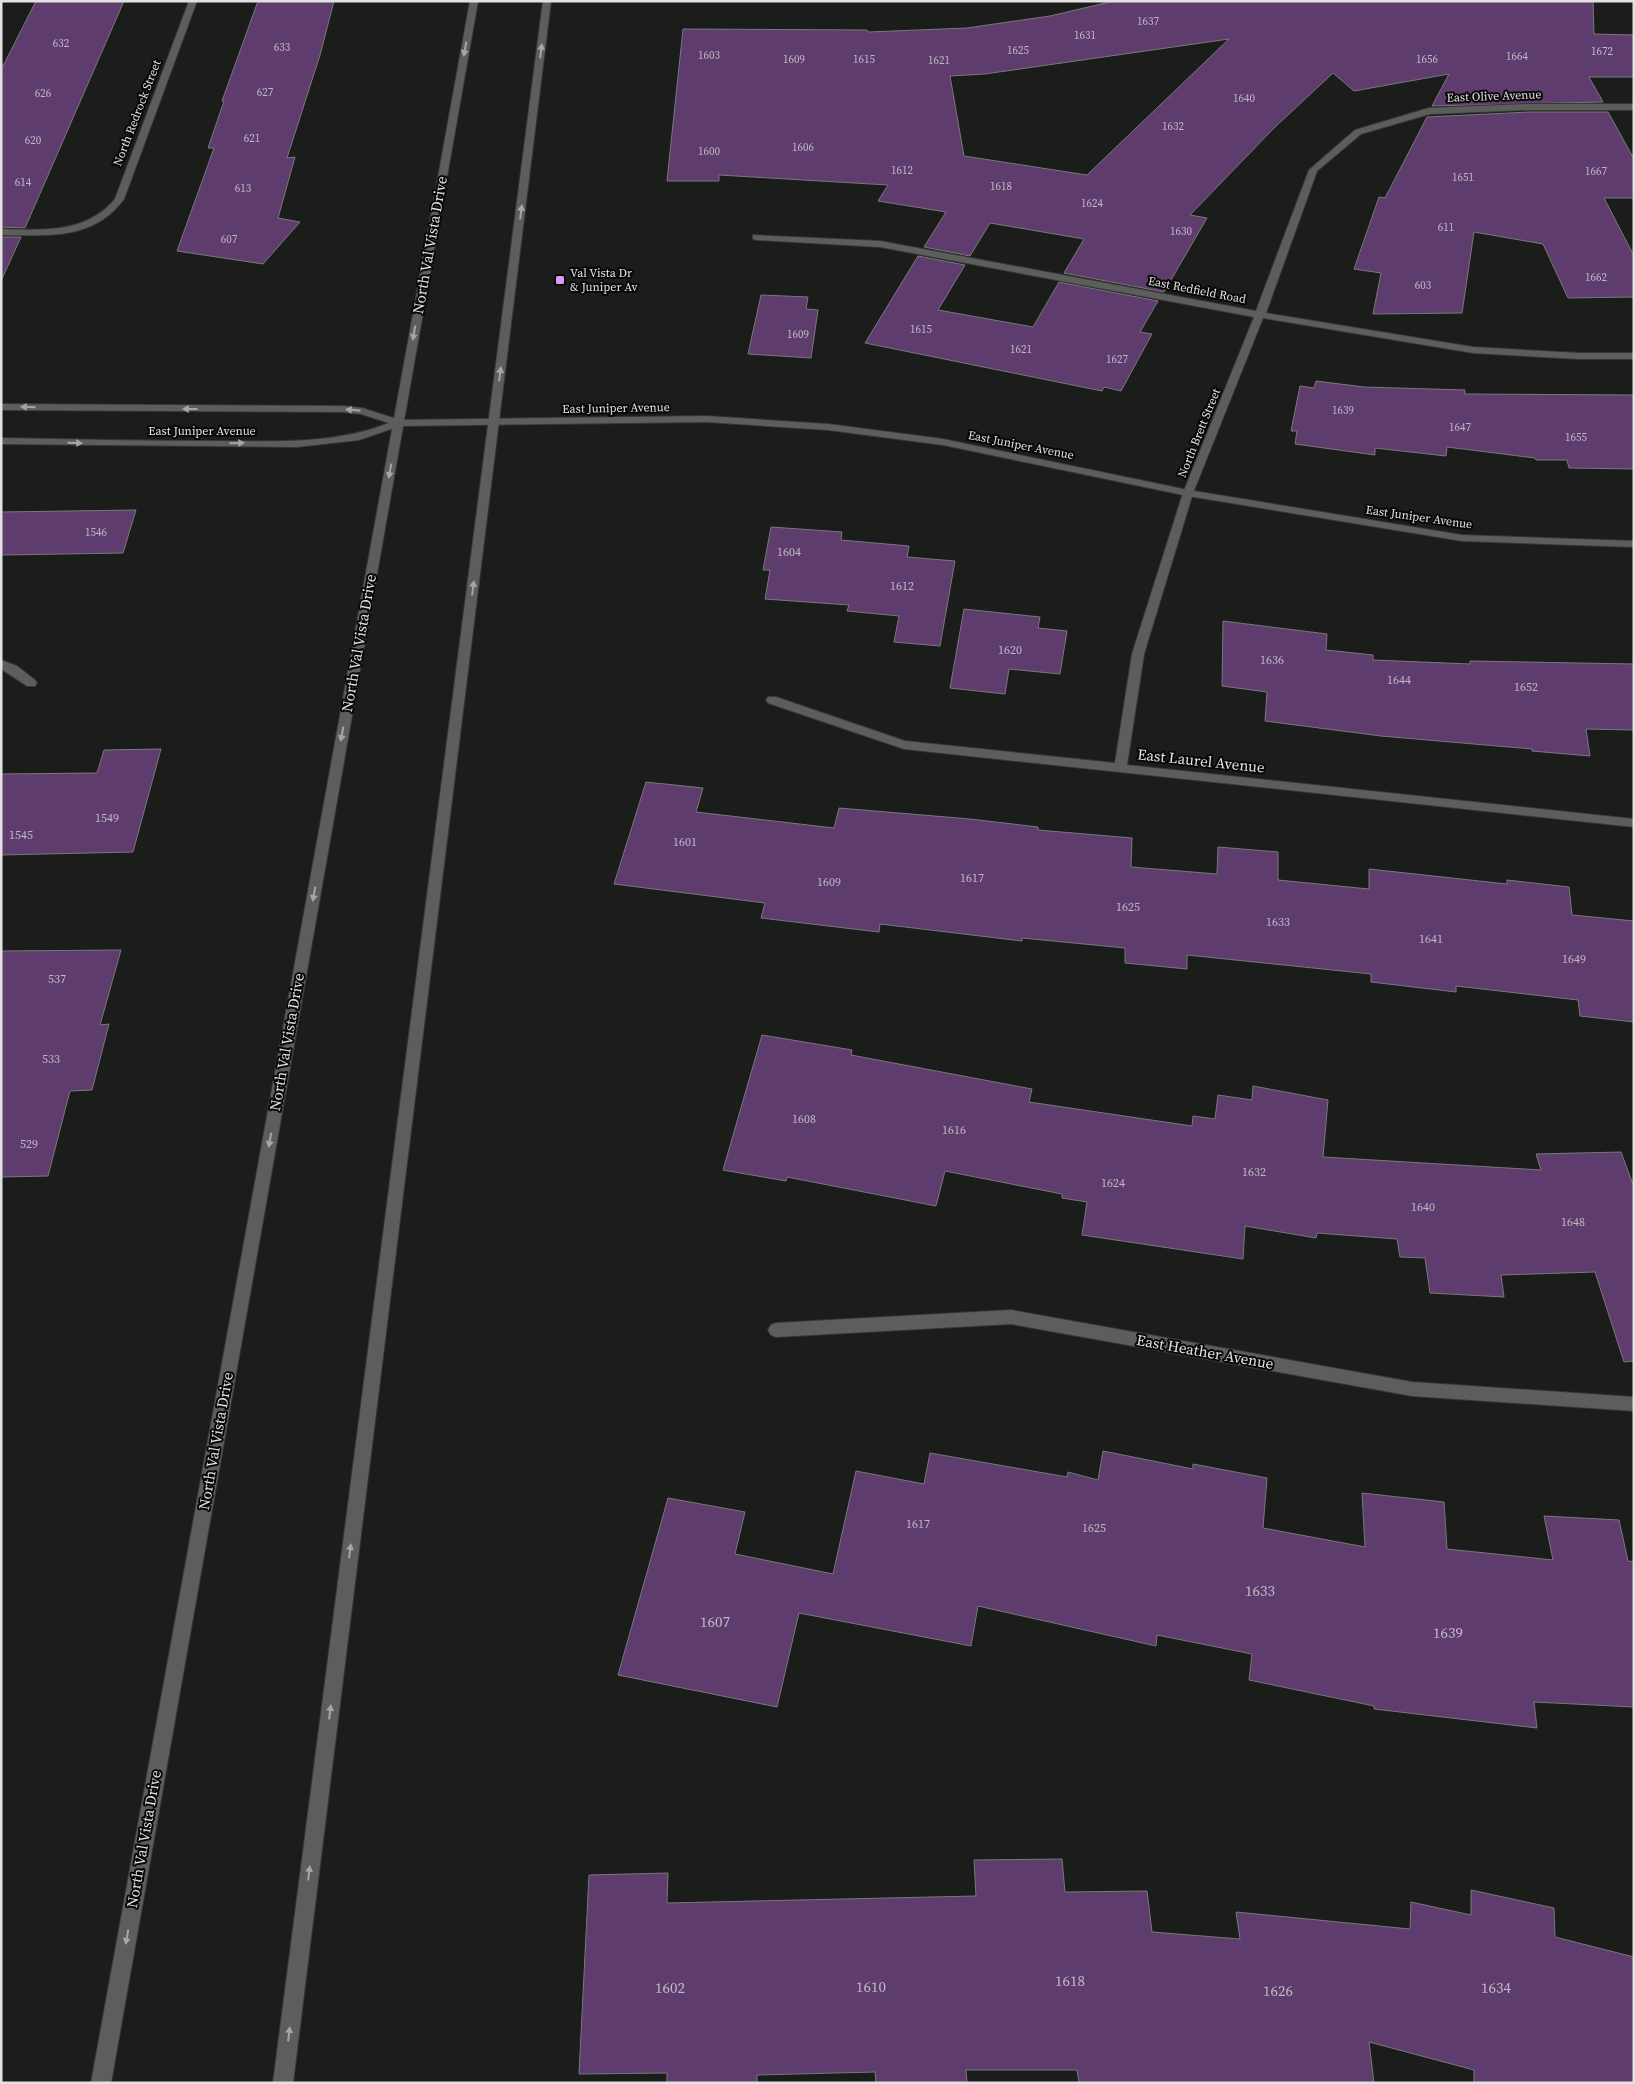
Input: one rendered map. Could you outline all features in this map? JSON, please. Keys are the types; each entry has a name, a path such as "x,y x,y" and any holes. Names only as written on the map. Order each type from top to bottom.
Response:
{"street":[{"name":"North Redrock Street","path":"1,232 54,232 92,224 103,218 118,199 193,1"},
{"name":"North Val Vista Drive","path":"101,2083 474,1"},
{"path":"282,2083 495,422 547,1"},
{"name":"East Olive Avenue","path":"1358,132 1429,111 1529,107 1634,107"},
{"name":"North Brett Street","path":"1120,769 1138,654 1188,493 1260,315 1314,170 1358,132"},
{"name":"East Redfield Road","path":"756,237 880,244 1260,315 1473,350 1579,356 1634,356"},
{"name":"East Juniper Avenue","path":"1,407 343,409 362,411 399,423 706,419 828,426 943,442 1188,493 1462,538 1634,544"},
{"name":"East Juniper Avenue","path":"1,442 206,444 337,442 372,434 399,423"},
{"path":"1,664 13,669 30,683"},
{"name":"East Laurel Avenue","path":"772,700 904,745 1634,823"},
{"name":"East Heather Avenue","path":"776,1330 1011,1317 1412,1390 1634,1404"}],"building":[{"path":"36,1 124,1 25,228 1,227 1,70"},
{"path":"258,1 334,1 320,55 287,158 295,157 278,218 300,222 263,264 177,251 214,148 208,148 224,101 222,101"},
{"path":"1114,1 1593,1 1594,34 1634,35 1634,77 1589,77 1603,102 1432,106 1449,74 1354,91 1333,73 1274,128 1190,215 1207,218 1164,292 1064,273 1084,239 990,223 970,256 924,247 946,212 878,201 888,185 719,175 719,181 667,181 683,29 867,30 868,32 967,28 1050,16","holes":["1229,39 1087,175 964,156 950,76 985,74"]},
{"path":"1529,112 1608,112 1634,159 1634,198 1604,198 1634,256 1634,297 1568,298 1543,244 1474,232 1462,313 1373,314 1381,273 1354,269 1379,197 1385,198 1427,117"},
{"path":"1,237 21,237 1,281"},
{"path":"918,256 965,265 938,310 1033,327 1059,282 1158,301 1140,332 1152,334 1121,391 1104,387 1102,391 865,343"},
{"path":"761,295 808,297 806,309 818,310 811,358 748,354"},
{"path":"1316,381 1364,387 1465,390 1465,394 1634,395 1634,469 1569,468 1567,460 1536,460 1535,458 1447,447 1446,456 1375,448 1375,455 1295,444 1297,431 1291,431 1300,386 1314,388"},
{"path":"136,510 123,553 1,555 1,512"},
{"path":"771,527 842,532 841,540 909,546 907,557 955,561 940,646 894,642 899,616 847,611 849,605 765,599 770,570 763,570"},
{"path":"964,609 1040,617 1038,628 1067,631 1060,674 1009,669 1005,694 950,688"},
{"path":"1223,621 1327,634 1326,650 1373,655 1373,660 1470,664 1470,661 1634,664 1634,730 1586,729 1590,756 1381,736 1265,721 1267,692 1222,686"},
{"path":"161,749 133,852 1,855 1,774 97,773 104,750"},
{"path":"646,782 703,788 696,812 834,828 839,808 970,819 1038,827 1038,830 1132,838 1131,867 1217,874 1218,847 1278,852 1278,880 1369,889 1369,869 1507,884 1507,880 1569,887 1572,915 1634,921 1634,1022 1580,1016 1578,1000 1456,986 1456,992 1371,982 1371,974 1187,955 1187,969 1125,963 1125,948 1022,938 1022,941 880,924 879,932 761,918 765,903 614,884"},
{"path":"121,950 100,1025 109,1024 92,1090 70,1091 48,1176 1,1177 1,951"},
{"path":"762,1035 852,1050 851,1055 1032,1089 1029,1102 1192,1126 1193,1116 1215,1119 1218,1095 1252,1100 1253,1086 1328,1100 1323,1157 1541,1170 1536,1154 1621,1152 1634,1187 1634,1361 1624,1362 1595,1272 1501,1275 1504,1297 1430,1293 1425,1258 1400,1257 1397,1239 1317,1233 1316,1238 1245,1226 1243,1259 1082,1235 1087,1202 1062,1198 1062,1194 945,1171 936,1206 787,1177 786,1181 723,1170"},
{"path":"1103,1451 1193,1469 1193,1464 1267,1478 1263,1528 1365,1547 1362,1493 1444,1502 1447,1549 1553,1560 1544,1516 1619,1520 1628,1561 1634,1562 1634,1707 1534,1702 1537,1728 1374,1709 1374,1706 1249,1680 1252,1654 1157,1635 1156,1646 978,1606 971,1646 799,1613 777,1707 618,1675 668,1498 745,1512 735,1554 833,1574 856,1471 924,1484 930,1453 1067,1477 1068,1472 1098,1480"},
{"path":"1062,1859 1065,1892 1147,1891 1152,1932 1240,1939 1236,1912 1410,1929 1411,1902 1471,1915 1471,1890 1554,1908 1555,1937 1634,1957 1634,2083 1474,2083 1474,2070 1369,2042 1374,2083 1079,2083 1077,2070 966,2070 967,2083 876,2083 875,2072 757,2075 757,2083 667,2083 667,2073 579,2074 589,1875 668,1873 667,1903 976,1896 974,1860"}],"place":[{"name":"Val Vista Dr & Juniper Av","path":"560,280"}]}
